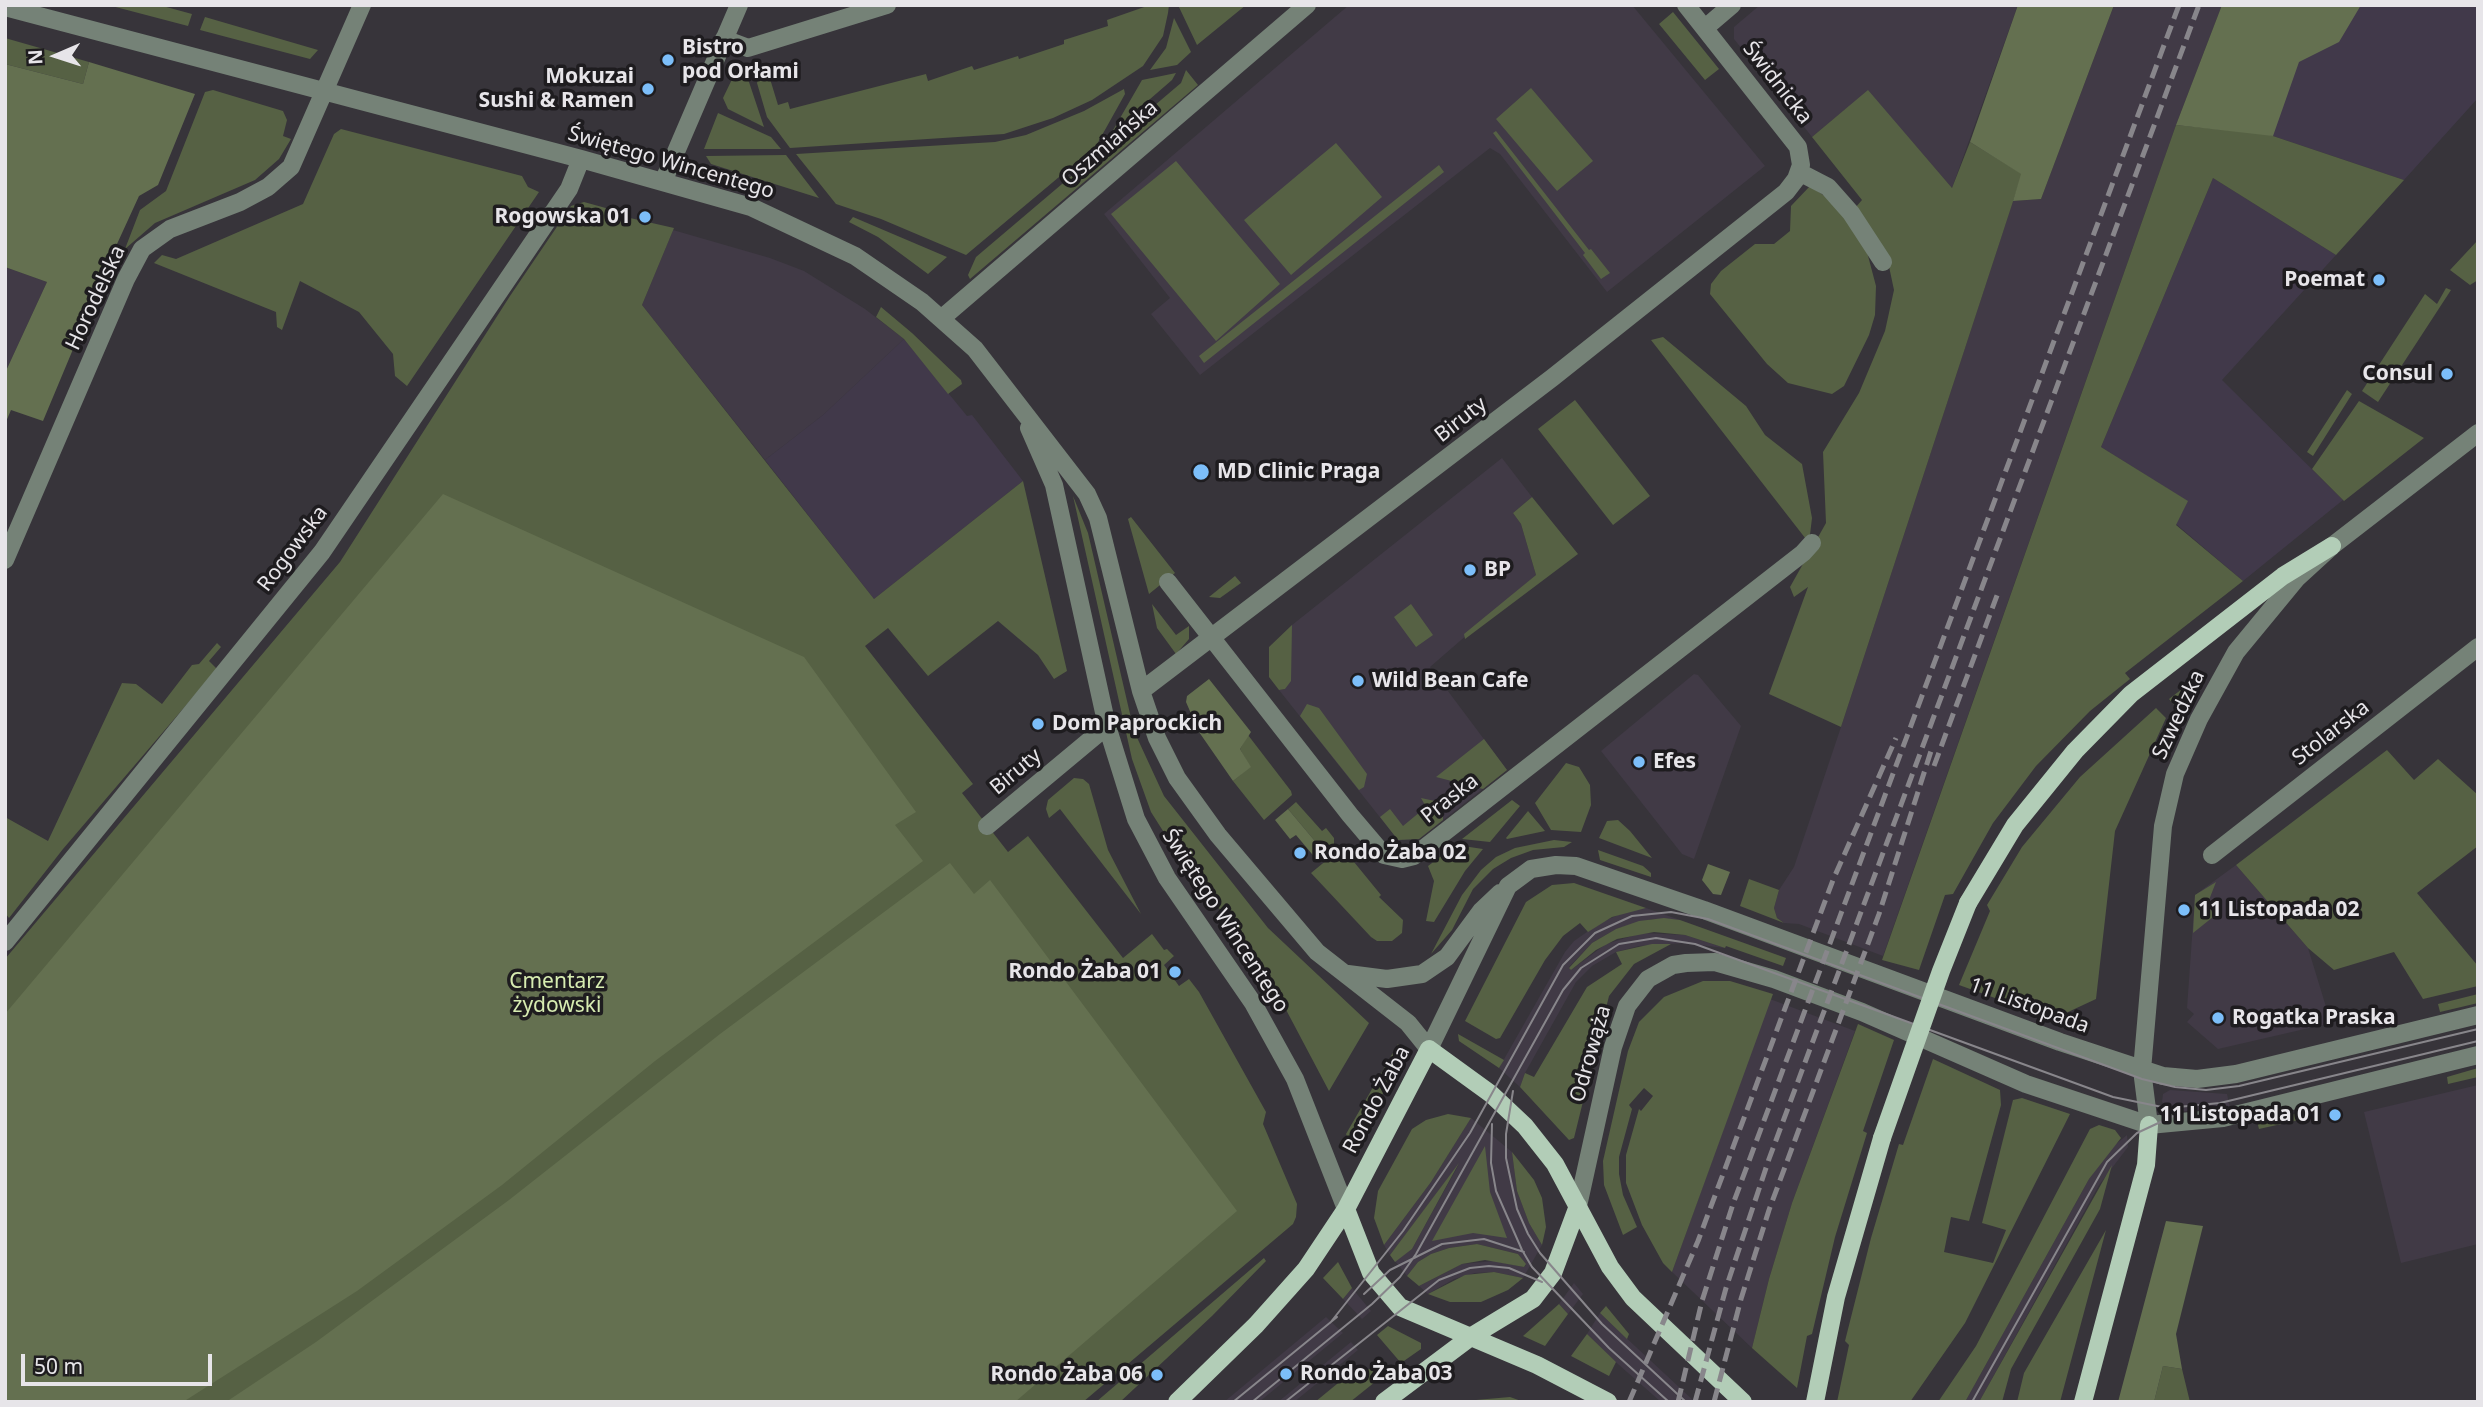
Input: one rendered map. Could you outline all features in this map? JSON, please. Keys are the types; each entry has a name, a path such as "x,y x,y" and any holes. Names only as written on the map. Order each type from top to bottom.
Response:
{"main road":[{"path":"1815,1402 1827,1337 1854,1230 1882,1138 1941,971 1968,903 1991,860 2015,825 2075,751 2131,694 2283,576 2332,546"},
{"name":"Rondo Żaba","path":"1177,1402 1298,1280 1346,1209 1429,1049 1491,1094 1525,1126 1555,1164 1610,1267 1633,1298 1743,1402"},
{"path":"2083,1402 2147,1165 2150,1125"},
{"path":"1384,1402 1472,1336 1512,1314 1546,1284 1561,1257 1578,1206"},
{"path":"1346,1209 1362,1256 1385,1292 1401,1307 1537,1365 1608,1402"}],"street":[{"name":"Horodelska","path":"5,560 126,279 142,248 170,229 240,202 278,181 299,154 362,5"},
{"path":"663,182 739,5"},
{"path":"724,39 748,48 887,5"},
{"name":"Oszmiańska","path":"942,318 1307,5"},
{"name":"Świdnicka","path":"1686,5 1798,147 1799,172"},
{"path":"1705,28 1732,5"},
{"name":"Świętego Wincentego","path":"5,7 27,9 751,207 799,227 855,256 942,318 975,349 1077,476 1087,494 1098,518 1141,691 1157,738 1177,778 1264,892 1317,952 1408,1023 1429,1049"},
{"name":"Rogowska","path":"5,942 322,552 569,188 581,159"},
{"path":"1799,172 1828,187 1851,213 1882,262"},
{"name":"Biruty","path":"1141,691 1213,639 1552,379 1786,192 1799,172"},
{"name":"Świętego Wincentego","path":"1020,408 1054,485 1107,726 1136,819 1150,849 1253,1003 1295,1079 1346,1209"},
{"name":"Szwedzka","path":"2150,1125 2141,1070 2163,826 2175,774 2199,719 2236,652 2276,600 2332,546 2478,433"},
{"name":"Praska","path":"1168,582 1384,855 1408,858 1792,562 1812,542"},
{"name":"Stolarska","path":"2212,855 2478,648"},
{"name":"Biruty","path":"987,826 1107,726"},
{"name":"11 Listopada","path":"1508,887 1531,869 1556,864 1576,866 2141,1070 2179,1078 2215,1077 2478,1015"},
{"path":"1336,968 1372,978 1399,979 1422,974 1447,957 1481,911 1508,887"},
{"path":"1429,1049 1508,887"},
{"name":"Odrowąża","path":"1578,1206 1618,1031 1627,1006 1648,979 1672,965 1714,962 1774,979 1862,1012 2026,1084 2150,1125"},
{"path":"2150,1125 2223,1118 2478,1055"}],"shaded area":[{"path":"1349,5 1632,5 1765,166 1607,292 1500,154 1490,148 1200,375 1151,314 1170,298 1104,214"},
{"path":"1760,5 2018,5 1952,188 1913,143 1847,108 1812,137 1734,39 1734,27"},
{"path":"2114,5 2222,5 2176,125 1883,956 1799,924 1784,923 1777,918 1774,908 1779,890 1794,867 2013,201 2041,199"},
{"path":"2308,5 2478,5 2478,98 2404,180 2267,134"},
{"path":"2213,178 2336,255 2222,380 2343,500 2243,581 2176,524 2187,501 2101,447"},
{"path":"673,230 770,258 804,271 865,309 904,339 823,415 765,460 642,305"},
{"path":"5,267 47,282 5,373"},
{"path":"904,339 967,416 972,415 1023,481 874,599 765,460 823,415"},
{"path":"1502,458 1532,497 1513,513 1521,524 1536,575 1430,667 1507,770 1419,839 1398,840 1279,690 1285,689 1292,625"},
{"path":"1694,674 1698,675 1741,726 1694,859 1682,854 1601,751"},
{"path":"2236,865 2308,948 2331,1023 2218,1049 2187,1022 2194,1014 2187,1008 2195,895"},
{"path":"1646,908 1680,920 1652,919 1616,929 1592,943 1569,967 1571,970 1606,944 1642,933 1685,935 1725,948 1683,943 1639,946 1616,952 1592,966 1576,982 1525,1073 1520,1087 1499,1068 1565,952 1574,941 1600,923 1625,912"},
{"path":"1770,999 1855,1031 1792,1203 1752,1348 1672,1272"},
{"path":"2478,1085 2478,1244 2401,1263 2364,1112"},
{"path":"2170,1090 2227,1094 2230,1108 2174,1112 2162,1102 2163,1094"},
{"path":"1471,1118 1512,1152 1517,1191 1529,1223 1542,1245 1523,1278 1494,1272 1475,1273 1454,1279 1428,1294 1419,1286 1462,1264 1494,1261 1524,1267 1526,1265 1518,1254 1477,1244 1431,1254 1418,1262 1407,1276 1395,1261 1412,1249 1459,1164 1390,1255 1384,1245 1431,1182"},
{"path":"2127,1135 2128,1147 2099,1185 1979,1402 1965,1402 2089,1179 2110,1149"},
{"path":"1574,1283 1583,1294 1568,1314 1559,1304"},
{"path":"1352,1288 1371,1311 1362,1319 1343,1299"},
{"path":"1600,1313 1695,1402 1661,1402 1610,1357 1587,1334"},
{"path":"1326,1317 1343,1333 1259,1402 1224,1402"},
{"path":"1351,1342 1358,1350 1294,1402 1278,1402"}],"green space":[{"path":"108,5 159,5 192,14 188,26"},
{"path":"1150,5 1169,5 1163,36 1143,66 1092,100 1053,118 1004,134 790,148 767,117 757,83 761,70 767,69 778,105 788,102 790,109 926,74 928,81 972,66 974,70 1018,56 1019,59 1064,44 1064,40 1108,26 1107,20"},
{"path":"1178,5 1246,5 1197,45"},
{"path":"2018,5 2114,5 2041,199 2013,201 2021,174 1970,142"},
{"path":"2222,5 2361,5 2339,42 2299,62 2273,136 2176,125"},
{"path":"1673,12 1719,69 1705,80 1659,24"},
{"path":"205,17 318,50 310,59 200,30"},
{"path":"1174,18 1191,52 1177,65 1150,70 1166,48"},
{"path":"5,38 89,62 83,84 5,64"},
{"path":"89,62 195,94 158,185 139,196 43,421 11,410 5,424 5,373 47,282 5,267 5,64 83,84"},
{"path":"1186,70 1198,85 970,279 968,275 976,257 1181,83"},
{"path":"735,73 748,79 764,127 728,109 723,98"},
{"path":"1176,73 1172,80 1112,132 1142,80"},
{"path":"1531,88 1593,161 1557,191 1496,119"},
{"path":"1124,89 1125,94 1096,146 966,255 881,219 836,204 796,154 995,142 1026,135 1084,111"},
{"path":"213,90 283,111 287,120 283,136 291,139 279,159 255,180 155,223 125,249 140,210 166,191 205,92"},
{"path":"1868,90 1952,188 1970,142 2022,174 1841,727 1769,694 1808,587 1794,597 1790,587 1826,523 1823,452 1859,393 1885,331 1894,290 1887,257 1855,208 1862,200 1812,137"},
{"path":"718,113 771,137 781,149 704,149"},
{"path":"2176,125 2267,134 2404,180 2336,255 2213,178 2101,447 2188,501 2176,525 2243,581 2125,673 2130,679 2090,711 2036,766 1993,823 1953,894 1945,895 1919,970 1882,960"},
{"path":"341,129 522,176 528,187 539,192 407,386 395,376 393,354 359,312 300,281 282,330 277,327 276,312 154,263 162,255 176,259 303,204 334,134"},
{"path":"1496,131 1610,273 1601,279 1583,255 1585,253 1493,133"},
{"path":"1336,143 1382,197 1291,275 1244,220"},
{"path":"786,155 819,198 711,164 706,156"},
{"path":"1176,161 1280,284 1216,341 1111,214"},
{"path":"1439,165 1444,172 1204,363 1199,356"},
{"path":"1810,186 1829,199 1858,234 1867,252 1876,286 1875,315 1869,335 1844,386 1832,394 1788,383 1767,364 1710,294 1711,284 1721,271 1755,244 1774,244 1790,231 1791,206"},
{"name":"Cmentarz żydowski","path":"584,202 631,215 630,218 674,228 642,305 874,599 1023,481 1067,671 1054,679 1038,655 998,621 928,676 888,628 865,646 973,784 962,793 1008,852 1028,836 1123,958 1152,934 1164,950 1167,949 1174,956 1164,965 1179,986 1189,979 1199,992 1266,1112 1263,1124 1297,1204 1293,1224 1083,1402 5,1402 5,959 340,562 510,296 571,206"},
{"path":"853,217 947,257 928,274 878,237 849,222"},
{"path":"2478,240 2478,280 2470,285 2450,270"},
{"path":"2446,288 2451,290 2378,402 2362,391 2425,294 2437,304"},
{"path":"881,307 912,333 962,384 948,394 904,339 876,317"},
{"path":"1663,337 1746,406 1765,435 1802,464 1812,518 1809,543 1651,340"},
{"path":"2347,390 2352,394 2313,456 2307,452"},
{"path":"1575,400 1650,496 1613,525 1538,429"},
{"path":"2359,401 2424,438 2344,501 2312,469"},
{"path":"443,494 804,657 916,812 895,825 923,861 655,1061 502,1185 357,1291 183,1402 5,1402 5,1014"},
{"path":"1073,496 1088,533 1134,731 1164,796 1268,928 1369,1023 1329,1091 1274,987 1232,925 1182,861 1151,812 1132,759"},
{"path":"1532,497 1578,554 1465,639 1464,634 1536,575 1521,524 1513,513"},
{"path":"1131,517 1175,573 1149,594 1128,519"},
{"path":"1235,576 1241,583 1220,598 1209,597"},
{"path":"1152,604 1176,635 1189,626 1189,639 1176,654 1157,628"},
{"path":"1411,604 1433,635 1416,647 1394,617"},
{"path":"1292,625 1291,681 1285,689 1279,690 1269,677 1269,647"},
{"path":"217,643 221,647 209,661 217,669 63,849 9,918 5,913 5,817 48,841 122,683 136,684 162,704 192,665 199,664"},
{"path":"2199,676 2181,713 2169,699"},
{"path":"1209,679 1251,732 1240,749 1251,767 1233,781 1199,732 1186,702 1187,696"},
{"path":"1307,704 1319,708 1367,774 1364,787 1359,790 1300,716"},
{"path":"2156,708 2166,718 2115,831 2096,999 2053,1019 1959,985 1990,911 1987,905 2022,847 2080,777"},
{"path":"1248,735 1292,795 1264,820 1233,781 1250,767 1240,749"},
{"path":"1484,739 1507,770 1483,789 1436,777"},
{"path":"2387,750 2414,780 2438,759 2478,795 2478,846 2417,893 2478,966 2478,986 2423,999 2394,952 2334,970 2308,948 2236,865"},
{"path":"1566,763 1579,767 1590,785 1591,805 1581,832 1551,830 1535,803"},
{"path":"1074,778 1083,779 1089,784 1108,850 1141,914 1060,809 1049,818 1046,809 1048,800"},
{"path":"1421,798 1435,801 1443,808 1443,820 1419,839 1398,840 1380,817 1390,809 1403,826 1426,807"},
{"path":"1512,800 1520,806 1490,842 1462,839"},
{"path":"1296,802 1322,831 1326,828 1334,838 1334,845 1325,853 1288,809"},
{"path":"1288,809 1325,853 1317,860 1296,835 1290,839 1275,820"},
{"path":"1528,811 1545,831 1507,839 1506,838"},
{"path":"1618,820 1652,858 1599,838 1607,821"},
{"path":"1554,840 1572,842 1564,847 1533,850 1511,858 1493,869 1473,889 1452,930 1431,954 1462,895 1481,870 1496,857 1515,848"},
{"path":"1456,845 1483,849 1465,871 1434,922 1426,921 1434,881 1428,866"},
{"path":"1339,850 1345,851 1381,895 1379,897 1403,920 1402,933 1392,941 1377,941 1371,937 1311,873"},
{"path":"1598,850 1643,866 1651,873 1651,877 1600,860"},
{"path":"950,863 974,894 990,880 1237,1211 1015,1402 226,1402 316,1342 509,1200 720,1034"},
{"path":"1708,864 1730,872 1721,895 1713,894 1702,880"},
{"path":"1749,879 1779,890 1774,908 1777,918 1784,923 1740,906"},
{"path":"2216,882 2209,900 2213,917 2193,933 2195,895"},
{"path":"1574,883 1646,908 1612,917 1588,932 1580,923 1563,936 1545,960 1500,1038 1496,1039 1465,1021 1526,902 1552,885"},
{"path":"1664,918 1680,920 1786,958 1783,966 1685,935 1654,932 1617,939 1596,950 1571,970 1569,968 1592,943 1616,929 1639,921"},
{"path":"1652,944 1671,944 1634,964 1609,996 1574,1138 1569,1140 1520,1087 1525,1073 1534,1077 1587,987 1622,964 1616,952"},
{"path":"1703,981 1730,981 1773,994 1672,1272 1663,1263 1642,1225 1626,1183 1626,1155 1639,1109 1641,1111 1653,1096 1644,1088 1629,1105 1632,1109 1619,1157 1623,1195 1637,1227 1623,1235 1604,1185 1603,1161 1628,1051 1639,1022 1664,997"},
{"path":"2478,994 2478,1003 2440,1012 2438,1004"},
{"path":"1858,1024 1894,1040 1863,1131 1867,1133 1835,1237 1812,1334 1807,1336 1797,1388 1752,1348 1792,1203"},
{"path":"1458,1034 1504,1060 1499,1068 1459,1041"},
{"path":"1398,1044 1404,1052 1357,1144 1352,1146 1346,1134"},
{"path":"1933,1059 2000,1090 2001,1105 1969,1221 1951,1217 1944,1252 1993,1263 2006,1230 1982,1223 2013,1100 2022,1098 2070,1114 1965,1323 1910,1402 1837,1402 1849,1345 1845,1341 1871,1238 1899,1144 1903,1145"},
{"path":"2478,1068 2478,1077 2448,1084 2447,1077"},
{"path":"2306,1112 2308,1118 2259,1129 2257,1121"},
{"path":"1448,1114 1471,1118 1431,1182 1384,1245 1374,1218 1378,1191 1412,1129 1426,1120"},
{"path":"2099,1125 2115,1130 2121,1138 2089,1179 1965,1402 1938,1402 1976,1346 2090,1129"},
{"path":"1485,1146 1490,1192 1507,1238 1473,1233 1432,1241"},
{"path":"1512,1152 1534,1180 1542,1198 1546,1227 1542,1245 1529,1223 1517,1191"},
{"path":"1459,1163 1412,1249 1395,1262 1390,1255"},
{"path":"2112,1165 2100,1209 2011,1369 2002,1402 1979,1402"},
{"path":"2166,1221 2203,1226 2176,1334 2182,1369 2163,1366 2154,1402 2118,1402"},
{"path":"2106,1230 2060,1402 2017,1402 2024,1373"},
{"path":"1477,1244 1518,1254 1526,1264 1524,1267 1485,1260 1462,1264 1419,1286 1407,1276 1418,1262 1431,1254"},
{"path":"1264,1258 1266,1261 1212,1316 1120,1402 1096,1402"},
{"path":"1338,1262 1352,1288 1343,1299 1323,1278"},
{"path":"1494,1272 1523,1278 1508,1290 1481,1302 1450,1302 1428,1294 1465,1275"},
{"path":"1559,1304 1568,1314 1545,1346 1523,1336"},
{"path":"1606,1306 1629,1334 1627,1339 1600,1313"},
{"path":"1388,1326 1421,1343 1421,1349 1401,1363 1377,1335"},
{"path":"1587,1334 1616,1362 1609,1376 1571,1356"},
{"path":"2163,1366 2182,1369 2190,1402 2154,1402"},
{"path":"1373,1369 1380,1378 1350,1402 1315,1402 1354,1370"},
{"path":"1510,1397 1524,1402 1453,1402"}],"tram line":[{"path":"1330,1323 1403,1231 1470,1133 1563,965 1595,933 1632,916 1671,912 1708,919 2142,1079 2175,1087 2206,1090 2239,1086 2478,1029"},
{"path":"1252,1402 1372,1304 1400,1277 1416,1254 1563,990 1581,968 1619,944 1656,938 1695,944 2113,1097 2167,1108 2220,1103 2478,1041"},
{"path":"1513,1091 1506,1134 1506,1158 1517,1209 1528,1234 1540,1253 1602,1324 1686,1402"},
{"path":"1972,1402 2107,1162 2137,1133 2182,1112"},
{"path":"1492,1124 1491,1163 1496,1191 1532,1267 1609,1348 1669,1402"},
{"path":"1364,1294 1390,1270 1442,1244 1484,1239 1524,1252"},
{"path":"1285,1402 1439,1280 1470,1268 1489,1266 1509,1268 1542,1282"},
{"path":"1233,1402 1337,1317"}],"railway":[{"path":"1678,1402 1702,1301 1733,1204 2179,5"},
{"path":"1695,1402 1726,1288 1769,1159 2199,5"},
{"path":"1934,766 1999,590"},
{"path":"1629,1402 1698,1241 1833,880 1896,738"},
{"path":"1714,1402 1741,1299 1769,1210 1879,914 1931,751"}],"place":[{"name":"Bistro pod Orłami","path":"668,60"},
{"name":"Mokuzai Sushi & Ramen","path":"648,89"},
{"name":"Rogowska 01","path":"645,217"},
{"name":"Poemat","path":"2379,280"},
{"name":"Consul","path":"2447,374"},
{"name":"MD Clinic Praga","path":"1201,472"},
{"name":"BP","path":"1470,570"},
{"name":"Wild Bean Cafe","path":"1358,681"},
{"name":"Dom Paprockich","path":"1038,724"},
{"name":"Efes","path":"1639,762"},
{"name":"Rondo Żaba 02","path":"1300,853"},
{"name":"11 Listopada 02","path":"2184,910"},
{"name":"Rondo Żaba 01","path":"1175,972"},
{"name":"Rogatka Praska","path":"2218,1018"},
{"name":"11 Listopada 01","path":"2335,1115"},
{"name":"Rondo Żaba 03","path":"1286,1374"},
{"name":"Rondo Żaba 06","path":"1157,1375"}]}
